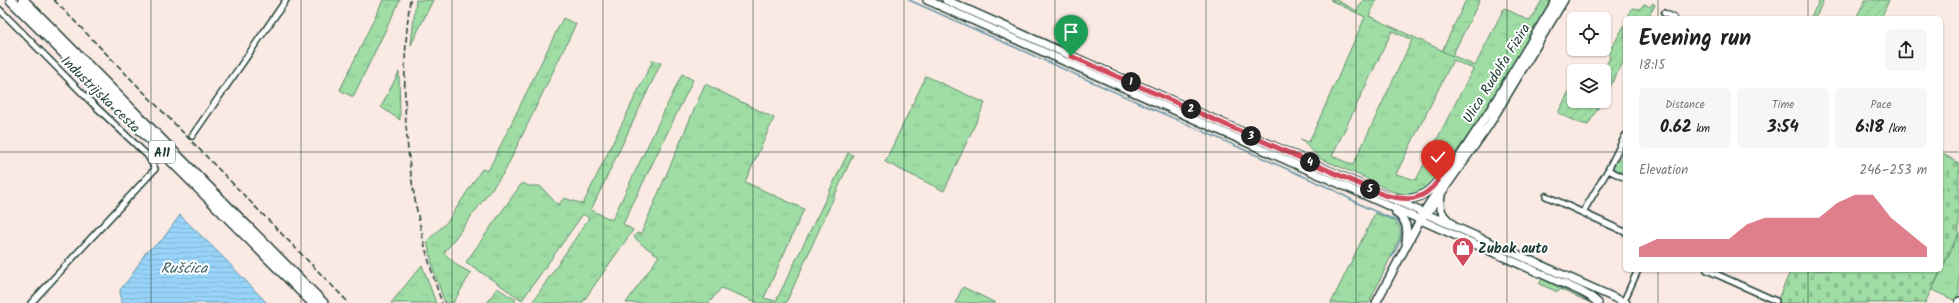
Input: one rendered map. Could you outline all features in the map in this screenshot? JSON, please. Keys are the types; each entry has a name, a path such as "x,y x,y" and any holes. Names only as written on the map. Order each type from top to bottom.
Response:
{"highway":[{"name":"A11","path":"11,0 313,303"},
{"name":"A11","path":"22,0 323,303"}],"main road":[{"path":"927,0 1565,284 1591,297 1598,303"},
{"path":"946,0 1624,303"},
{"name":"Ulica Rudolfa Fizira","path":"1424,213 1556,0"},
{"name":"Ulica Rudolfa Fizira","path":"1424,213 1442,192 1489,125 1564,0"},
{"path":"1384,195 1406,199 1419,197 1429,191 1446,172 1453,168"},
{"path":"1442,192 1440,201 1441,212 1458,228"},
{"path":"1381,202 1400,215 1405,221 1407,233 1404,250"},
{"path":"1376,303 1424,213"},
{"path":"1565,284 1585,290 1612,302 1624,303"}],"street":[{"path":"192,136 286,0"},
{"name":"Industrijska cesta","path":"0,10 92,103 148,156 155,169 31,303"},
{"path":"1664,13 1670,16"},
{"path":"1583,212 1608,170 1623,140"},
{"path":"1608,170 1623,177"},
{"path":"1546,196 1623,231"},
{"path":"1624,303 1637,272"},
{"path":"1711,272 1776,301"}],"green space":[{"path":"383,0 400,0 353,97 340,90"},
{"path":"416,0 433,0 411,45"},
{"path":"1330,0 1336,0 1357,11 1363,0 1377,0 1369,16 1475,66 1504,8 1530,21 1542,0 1553,0 1480,119 1435,181 1423,191 1407,195 1391,191 1321,159 1300,139 1309,142 1365,17","holes":["1392,31 1412,40 1353,165 1332,156","1453,60 1473,69 1416,180 1396,174"]},
{"path":"1466,0 1480,0 1452,56 1442,51"},
{"path":"1820,0 1824,0 1816,16 1811,16"},
{"path":"1865,0 1889,0 1882,16 1857,16"},
{"path":"1653,3 1655,5 1649,16 1629,16 1628,14 1632,8 1640,9 1644,4 1650,7"},
{"path":"563,18 576,24 505,171 444,253 458,266 471,273 453,303 445,303 434,272 427,241 448,221 482,169 488,171"},
{"path":"1623,28 1623,63 1611,84 1611,64 1606,64 1609,56 1611,56 1611,48"},
{"path":"653,60 661,63 591,210 612,220 682,74 693,80 623,224 633,230 582,303 532,303 589,218 583,214 522,300 466,262 522,183 529,186 540,186 558,205 564,198 583,204"},
{"path":"399,72 400,120 381,107"},
{"path":"926,76 985,103 944,191 885,162"},
{"path":"705,84 774,118 745,182 804,209 764,298 776,301 848,153 853,155 786,303 759,303 721,288 709,303 626,303 659,256 634,237 637,233 641,234"},
{"path":"1567,95 1567,108 1598,108 1588,125 1558,113"},
{"path":"1623,152 1623,175 1615,171 1612,166 1615,160 1618,162"},
{"path":"1943,154 1959,163 1959,233 1943,266"},
{"path":"1375,213 1394,220 1399,226 1400,237 1369,303 1331,303"},
{"path":"1959,233 1959,294 1956,301 1932,290 1941,272 1943,272 1943,267"},
{"path":"1473,240 1496,248 1612,300"},
{"path":"422,265 436,303 391,303"},
{"path":"1790,272 1940,272 1925,303 1776,303"},
{"path":"1542,279 1591,303 1560,289 1558,292 1539,284"},
{"path":"963,287 996,303 955,303"},
{"path":"497,288 516,300 513,303 487,303"}],"water":[{"name":"Rušćica","path":"180,215 267,303 121,303 120,290 146,252 162,240"}],"waterway":[{"path":"909,0 1332,189 1363,206 1397,221 1402,229 1402,234 1399,244 1392,257"}],"railway":[{"path":"54,0 349,303"},
{"path":"410,0 406,38 405,77 405,115 408,153 421,229 430,266 442,303"}],"place":[{"name":"Zubak auto","path":"1463,268"}],"route":[{"path":"1071,56 1384,195 1406,199 1419,197 1433,188 1438,181"}]}
